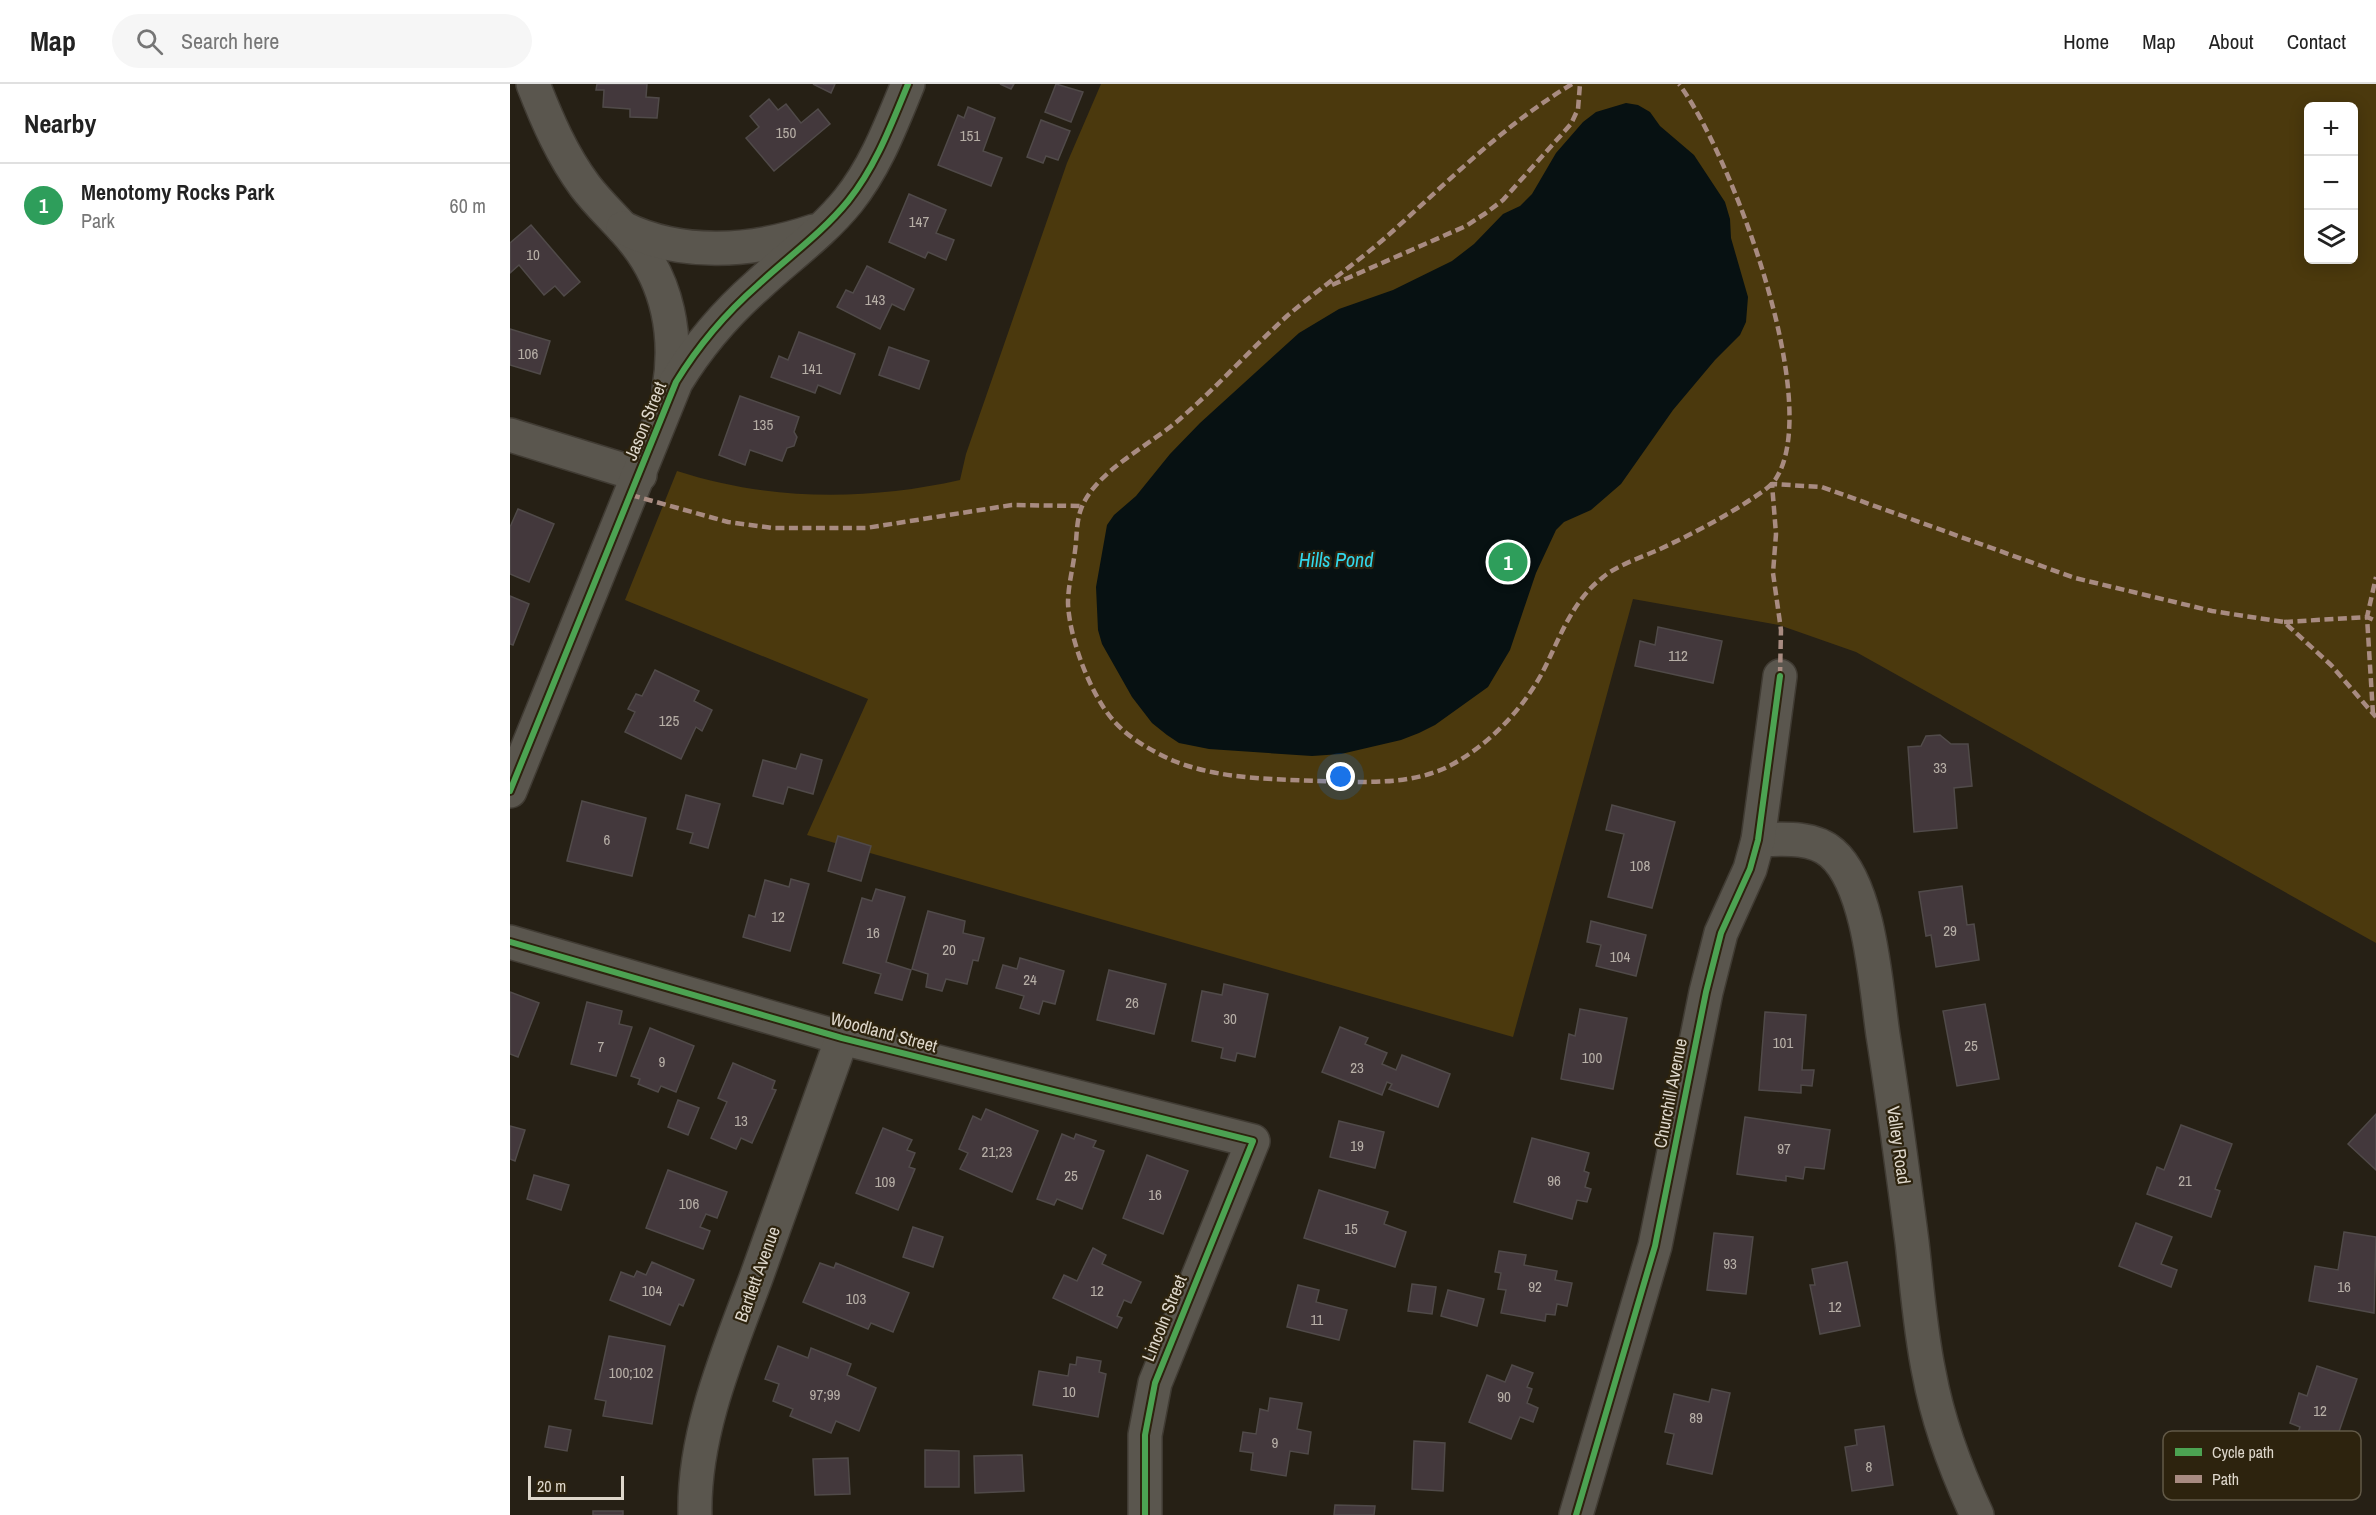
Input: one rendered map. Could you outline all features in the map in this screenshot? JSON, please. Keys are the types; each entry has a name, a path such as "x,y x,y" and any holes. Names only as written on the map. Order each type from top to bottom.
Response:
{"street":[{"path":"533,84 557,142 576,174 650,263 666,301 672,347 668,398"},
{"name":"Jason Street","path":"510,791 640,475 668,398 696,352 732,309 824,228 868,172 884,143 908,84"},
{"path":"623,228 675,246 725,248 775,242 824,228"},
{"path":"510,435 640,475"},
{"name":"Churchill Avenue","path":"1576,1515 1655,1246 1720,933 1750,868 1758,840 1780,676"},
{"name":"Valley Road","path":"1758,840 1802,841 1818,845 1832,853 1848,875 1859,902 1870,945 1929,1375 1955,1464 1977,1515"},
{"name":"Woodland Street","path":"510,942 842,1038 1253,1141"},
{"name":"Bartlett Avenue","path":"695,1515 700,1461 713,1403 842,1038"},
{"name":"Lincoln Street","path":"1145,1515 1145,1435 1155,1383 1253,1141"}],"shaded area":[{"path":"1101,84 2376,84 2376,943 1856,652 1779,625 1633,599 1513,1037 807,835 868,699 625,600 677,471 712,481 783,493 818,495 889,492 960,480 966,454 1067,163"}],"water":[{"name":"Hills Pond","path":"1626,103 1638,105 1650,112 1660,126 1694,155 1725,202 1730,219 1731,238 1748,297 1746,322 1740,335 1715,360 1673,410 1621,484 1591,510 1564,522 1556,530 1536,573 1510,650 1488,687 1435,725 1419,733 1401,740 1341,754 1312,756 1209,749 1179,743 1167,735 1152,723 1132,697 1102,644 1098,630 1096,587 1107,525 1114,515 1136,496 1170,454 1200,423 1299,333 1339,309 1393,290 1452,261 1474,244 1503,214 1520,206 1532,194 1556,153 1583,122 1596,112"}],"building":[{"path":"597,84 647,84 646,97 659,98 657,118 630,117 630,109 603,107 604,90 596,90"},
{"path":"813,84 835,84 831,93"},
{"path":"1000,84 1014,84 1011,89"},
{"path":"1056,84 1083,92 1071,122 1045,112"},
{"path":"769,99 778,110 786,104 801,123 818,109 830,124 774,171 746,138 759,127 750,116"},
{"path":"968,107 995,118 983,151 1002,158 991,186 938,165 958,115 964,118"},
{"path":"1041,120 1070,131 1058,160 1046,156 1043,163 1027,157"},
{"path":"909,194 946,210 936,233 954,240 946,260 928,252 925,258 889,242"},
{"path":"531,225 580,282 564,296 555,286 544,295 519,265 510,273 510,243"},
{"path":"867,266 914,289 904,310 892,304 880,329 837,307 846,290 853,293"},
{"path":"510,329 550,341 540,374 510,365"},
{"path":"799,332 855,354 840,394 818,385 815,393 771,377 779,356 788,360"},
{"path":"889,347 929,361 919,389 879,375"},
{"path":"740,396 799,417 794,432 797,437 794,446 787,448 782,461 750,450 745,465 719,455"},
{"path":"518,509 554,524 529,582 510,574 510,527"},
{"path":"510,596 529,604 513,645 510,644"},
{"path":"1658,627 1722,641 1713,683 1635,666 1640,641 1655,645"},
{"path":"655,670 699,691 694,701 712,710 702,731 696,727 681,759 625,732 635,712 628,709 636,694 642,696"},
{"path":"1940,735 1951,744 1968,744 1972,786 1954,788 1957,828 1914,832 1908,747 1921,746 1926,736"},
{"path":"801,754 822,760 813,794 788,787 783,804 753,796 763,760 796,769"},
{"path":"686,795 720,804 708,848 690,843 693,833 677,829"},
{"path":"582,801 646,818 632,876 567,861"},
{"path":"1612,805 1675,822 1652,908 1608,897 1624,834 1606,830"},
{"path":"838,836 871,846 861,881 828,871"},
{"path":"791,879 809,884 790,951 743,937 749,915 755,917 765,880 789,887"},
{"path":"1962,886 1967,925 1974,924 1979,960 1936,967 1931,935 1926,936 1919,892"},
{"path":"876,889 905,897 886,962 911,970 902,1000 875,993 881,974 843,963 862,898 872,901"},
{"path":"928,911 965,921 963,933 984,938 978,961 973,960 967,984 946,979 942,991 926,987 928,974 912,969"},
{"path":"1591,921 1646,935 1636,976 1596,966 1601,945 1587,942"},
{"path":"1020,958 1064,971 1055,1004 1043,1001 1039,1014 1020,1008 1024,996 996,988 1003,965 1017,969"},
{"path":"1109,970 1166,984 1154,1034 1097,1020"},
{"path":"1224,984 1268,994 1255,1057 1237,1053 1235,1061 1221,1058 1223,1048 1192,1041 1202,991 1222,995"},
{"path":"510,992 539,1003 518,1057 510,1054"},
{"path":"587,1002 622,1011 619,1024 632,1027 616,1076 571,1064"},
{"path":"1985,1004 1999,1079 1957,1086 1943,1011"},
{"path":"1580,1009 1627,1018 1613,1089 1561,1079 1569,1034 1575,1036"},
{"path":"1765,1012 1806,1015 1802,1070 1814,1070 1812,1086 1801,1085 1801,1093 1759,1090"},
{"path":"1340,1027 1368,1038 1365,1044 1387,1053 1382,1064 1396,1070 1402,1055 1450,1074 1438,1107 1389,1089 1392,1084 1387,1082 1382,1095 1322,1072"},
{"path":"650,1028 694,1046 676,1092 661,1086 658,1092 638,1084 640,1079 631,1076"},
{"path":"733,1063 775,1081 772,1089 776,1090 752,1143 741,1138 736,1149 711,1138 727,1102 718,1098"},
{"path":"678,1100 699,1108 688,1135 668,1127"},
{"path":"986,1109 1038,1131 1012,1192 960,1169 968,1153 959,1149 973,1116 981,1120"},
{"path":"2376,1114 2376,1170 2348,1144"},
{"path":"1745,1117 1830,1130 1824,1169 1805,1167 1803,1179 1786,1176 1786,1181 1737,1174"},
{"path":"1339,1121 1384,1132 1375,1168 1330,1157"},
{"path":"2181,1125 2232,1144 2215,1189 2220,1191 2211,1217 2147,1194 2157,1167 2164,1170"},
{"path":"510,1126 525,1130 515,1161 510,1159"},
{"path":"883,1128 912,1140 907,1150 915,1153 909,1167 915,1169 898,1210 856,1193"},
{"path":"1062,1134 1074,1139 1076,1134 1096,1141 1093,1147 1104,1151 1082,1209 1057,1199 1054,1205 1037,1199"},
{"path":"1532,1138 1589,1153 1584,1171 1589,1173 1585,1187 1591,1189 1587,1202 1577,1200 1572,1219 1514,1202"},
{"path":"1147,1155 1188,1171 1163,1234 1123,1218"},
{"path":"668,1170 727,1192 717,1218 706,1214 700,1227 710,1231 703,1249 646,1228"},
{"path":"534,1175 569,1185 561,1210 527,1199"},
{"path":"1319,1190 1388,1212 1384,1224 1406,1232 1395,1267 1304,1238"},
{"path":"2136,1223 2172,1237 2161,1264 2177,1270 2171,1287 2119,1266"},
{"path":"913,1227 943,1237 933,1267 903,1257"},
{"path":"2344,1232 2376,1237 2374,1313 2309,1301 2315,1266 2338,1270"},
{"path":"1714,1233 1753,1237 1746,1294 1707,1290"},
{"path":"1093,1248 1106,1255 1102,1264 1141,1282 1131,1303 1124,1300 1117,1316 1122,1318 1117,1328 1053,1298 1064,1275 1077,1281"},
{"path":"1499,1251 1526,1255 1524,1265 1557,1271 1555,1280 1572,1283 1567,1306 1557,1304 1555,1315 1546,1314 1545,1321 1501,1313 1506,1290 1498,1289 1501,1273 1495,1272"},
{"path":"652,1262 694,1280 683,1306 679,1304 670,1325 610,1300 621,1272 634,1277 637,1271 646,1275"},
{"path":"1847,1262 1860,1326 1820,1334 1810,1285 1815,1285 1812,1269"},
{"path":"820,1263 834,1268 836,1263 909,1293 893,1332 871,1323 868,1329 803,1302"},
{"path":"1412,1284 1436,1287 1432,1314 1408,1311"},
{"path":"1298,1285 1319,1290 1316,1302 1347,1310 1339,1340 1287,1327"},
{"path":"1448,1290 1484,1299 1477,1326 1441,1316"},
{"path":"609,1336 665,1346 652,1424 603,1416 606,1401 595,1399"},
{"path":"778,1346 808,1358 811,1348 851,1364 847,1375 876,1388 859,1431 836,1421 831,1433 790,1416 793,1409 773,1401 779,1384 765,1379"},
{"path":"1077,1357 1101,1361 1099,1372 1106,1374 1098,1417 1033,1405 1039,1371 1068,1376 1070,1364 1076,1365"},
{"path":"1512,1365 1533,1373 1527,1387 1532,1389 1527,1403 1538,1408 1533,1422 1520,1417 1511,1439 1469,1422 1487,1375 1505,1382"},
{"path":"2317,1366 2357,1379 2339,1431 2299,1431 2300,1427 2290,1423 2299,1393 2307,1396"},
{"path":"1712,1389 1730,1393 1712,1474 1667,1464 1674,1434 1665,1432 1674,1394 1709,1402"},
{"path":"1270,1398 1302,1403 1297,1429 1311,1432 1308,1454 1290,1451 1286,1476 1251,1470 1253,1453 1240,1451 1243,1432 1256,1434 1260,1409 1268,1411"},
{"path":"549,1426 571,1430 567,1451 545,1447"},
{"path":"1884,1426 1893,1485 1852,1491 1845,1447 1857,1445 1855,1430"},
{"path":"1414,1441 1445,1443 1443,1491 1412,1489"},
{"path":"925,1450 959,1451 959,1487 925,1487"},
{"path":"1022,1455 1024,1491 975,1493 974,1456"},
{"path":"848,1458 850,1494 815,1495 813,1459"},
{"path":"1335,1505 1375,1506 1374,1515 1334,1515"},
{"path":"593,1511 623,1511 623,1515 593,1515"}],"marked path":[{"path":"1572,84 1501,134 1381,241 1287,316 1195,406 1169,428 1125,459 1088,495 1078,520 1069,590 1068,603 1072,632 1082,664 1096,696 1113,720 1141,744 1191,767 1245,777 1370,782 1405,779 1438,771 1479,747 1514,714 1541,675 1573,611 1602,578 1717,520 1760,493 1775,480 1788,444 1789,396 1780,340 1765,279 1745,219 1723,164 1700,117 1679,84"},
{"path":"1332,285 1466,226 1503,200 1571,124 1578,109 1580,84"},
{"path":"1780,676 1781,630 1773,573 1776,534 1772,484 1822,487 2075,578 2212,611 2284,622 2331,665 2376,717"},
{"path":"631,495 728,522 773,528 866,528 1012,505 1082,506"},
{"path":"2284,622 2367,617 2376,577"},
{"path":"2373,714 2367,617 2376,621"}],"cycle path":[{"path":"510,791 676,382 713,330 848,201 875,159 908,84"},
{"path":"1576,1515 1655,1246 1706,992 1721,933 1750,869 1758,840 1780,676"},
{"path":"510,942 842,1038 1253,1141 1155,1383 1145,1435 1145,1515"}],"place":[{"name":"Menotomy Rocks Park","path":"1508,562"}]}
